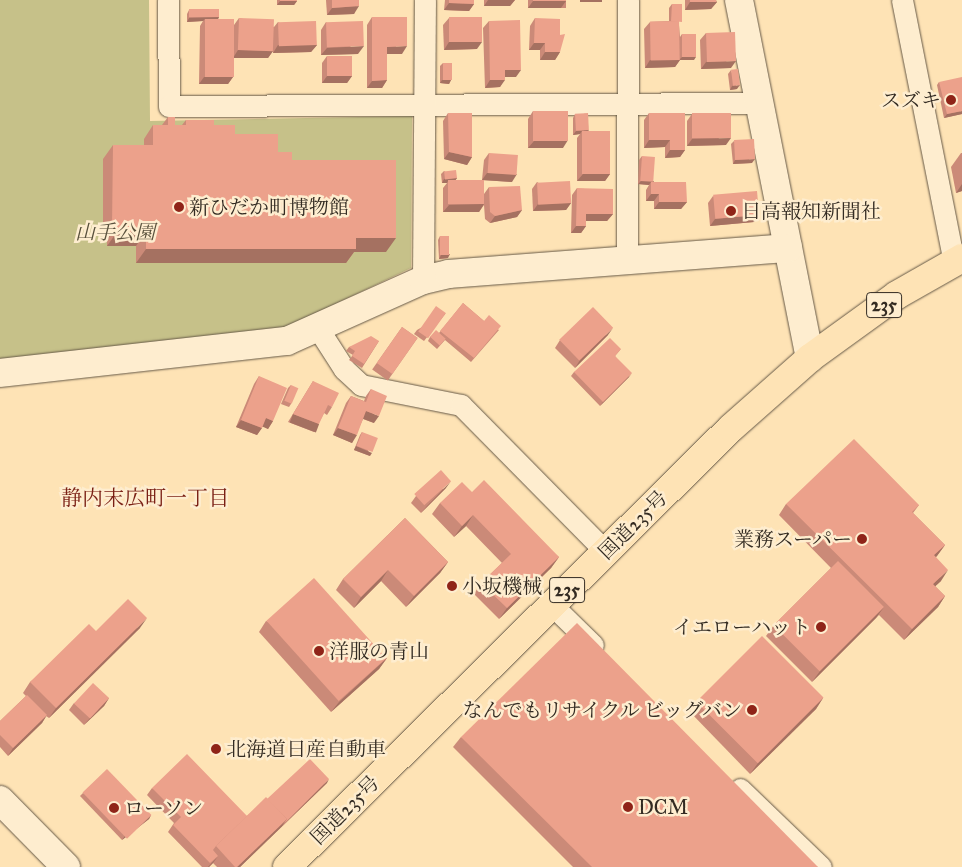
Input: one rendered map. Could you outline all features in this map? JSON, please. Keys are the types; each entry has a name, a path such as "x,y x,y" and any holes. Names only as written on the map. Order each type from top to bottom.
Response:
{"highway":[{"name":"国道235号","path":"288,867 606,552 810,358 897,295 958,260"}],"street":[{"path":"168,0 169,106 424,101 759,103"},
{"path":"423,280 425,0"},
{"path":"627,260 628,0"},
{"path":"739,0 810,358"},
{"path":"902,0 958,260"},
{"path":"0,373 287,341 318,330 423,280 494,269 788,248"},
{"path":"318,330 344,369 361,385 462,405 606,552"},
{"path":"552,605 606,658"},
{"path":"728,776 821,867"},
{"path":"0,800 66,867"}],"green space":[{"name":"山手公園","path":"0,0 149,0 150,121 412,116 411,268 283,329 0,359"}],"building":[{"path":"297,0 297,1 280,1"},
{"path":"332,0 359,0 359,6 332,8"},
{"path":"449,0 474,0 474,4 449,3"},
{"path":"566,0 566,1 533,1"},
{"path":"690,0 716,0 716,2 690,2"},
{"path":"672,4 682,4 682,22 671,21"},
{"path":"189,9 219,9 219,17 189,17"},
{"path":"372,17 407,17 407,46 387,47 387,80 372,81"},
{"path":"449,17 482,17 482,42 449,42"},
{"path":"239,18 274,19 273,51 238,50"},
{"path":"535,18 560,19 560,35 565,34 560,52 545,52 545,43 534,43"},
{"path":"205,19 234,19 234,77 205,77"},
{"path":"520,20 521,70 505,70 505,80 490,80 489,21"},
{"path":"316,21 317,45 279,46 278,22"},
{"path":"363,21 364,46 327,47 326,22"},
{"path":"679,21 680,60 651,61 650,22"},
{"path":"735,32 736,61 707,62 706,33"},
{"path":"682,34 696,34 696,57 682,57"},
{"path":"327,56 352,56 352,76 327,76"},
{"path":"443,63 452,63 452,80 443,80"},
{"path":"738,69 740,85 733,86 731,70"},
{"name":"スズキ","path":"962,77 962,111 947,114 939,82"},
{"path":"533,111 568,111 568,141 533,141"},
{"path":"448,113 472,113 472,157 449,152"},
{"path":"588,113 589,130 576,131 575,114"},
{"path":"649,113 685,113 685,150 670,150 670,140 649,140"},
{"path":"692,113 731,113 731,138 692,138"},
{"path":"168,117 175,117 175,125 186,125 186,120 214,120 214,125 235,125 235,134 278,134 278,152 292,152 292,160 396,160 396,238 356,238 356,249 146,249 146,232 117,232 117,226 112,226 113,145 153,145 153,125 168,125"},
{"path":"582,131 610,131 610,174 582,174"},
{"path":"754,139 755,159 735,160 734,140"},
{"path":"489,153 518,155 517,175 488,173"},
{"path":"642,156 655,157 653,182 640,181"},
{"path":"456,170 457,178 445,179 444,171"},
{"path":"448,180 484,180 484,204 448,204"},
{"path":"570,181 571,203 538,205 537,183"},
{"path":"651,182 686,182 687,202 659,202 659,194 651,194"},
{"path":"520,186 522,210 495,216 490,212 489,187"},
{"path":"577,188 613,189 613,214 586,214 586,226 576,226"},
{"path":"757,191 759,215 715,219 713,195"},
{"path":"440,236 449,236 449,255 440,255"},
{"path":"463,303 484,321 489,315 501,326 474,358 440,331"},
{"path":"436,306 446,313 428,338 418,331"},
{"path":"593,307 613,328 579,361 559,340"},
{"path":"402,327 418,338 392,374 377,363"},
{"path":"436,330 446,339 440,345 430,337"},
{"path":"371,336 379,341 364,364 352,356 355,351 349,347"},
{"path":"610,338 621,349 615,356 632,373 603,402 574,372"},
{"path":"259,376 287,388 273,421 266,418 262,428 241,420"},
{"path":"313,381 339,393 332,407 328,405 319,424 293,414"},
{"path":"291,385 298,388 292,404 284,401"},
{"path":"371,389 387,396 379,416 366,411 357,435 338,428 351,396 366,402"},
{"path":"362,432 378,438 372,452 357,446"},
{"name":"業務スーパー","path":"854,439 919,505 912,512 945,545 934,555 948,570 933,584 945,596 912,629 786,504"},
{"path":"441,470 451,481 424,505 414,494"},
{"path":"484,480 559,557 507,608 481,583 511,554 473,515 462,526 440,503 462,482 472,492"},
{"path":"405,518 448,562 414,596 388,570 361,597 343,579"},
{"name":"イエローハット","path":"838,561 884,607 820,671 774,625"},
{"name":"洋服の青山","path":"314,578 386,658 339,701 266,621"},
{"path":"128,599 147,618 56,708 30,682 89,624 96,631"},
{"name":"DCM","path":"577,623 818,867 592,867 461,737"},
{"name":"なんでもリサイクル ビッグバン","path":"762,636 824,698 758,763 696,702"},
{"path":"93,683 109,698 90,718 74,703"},
{"path":"27,695 47,715 13,748 0,735 0,721"},
{"path":"187,754 247,816 216,846 213,850 218,856 210,863 173,825 181,817 152,788"},
{"path":"310,759 329,779 282,826 287,819 267,799"},
{"name":"ローソン","path":"107,769 151,815 127,839 83,793"},
{"path":"266,797 287,819 235,867 216,846"}],"place":[{"name":"スズキ","path":"951,100"},
{"name":"新ひだか町博物館","path":"179,207"},
{"name":"日高報知新聞社","path":"731,211"},
{"name":"業務スーパー","path":"862,539"},
{"name":"小坂機械","path":"452,586"},
{"name":"イエローハット","path":"821,627"},
{"name":"洋服の青山","path":"319,651"},
{"name":"なんでもリサイクル ビッグバン","path":"752,710"},
{"name":"北海道日産自動車","path":"216,749"},
{"name":"DCM","path":"628,807"},
{"name":"ローソン","path":"114,808"}],"district":[{"name":"静内末広町一丁目","path":"145,498"}]}
